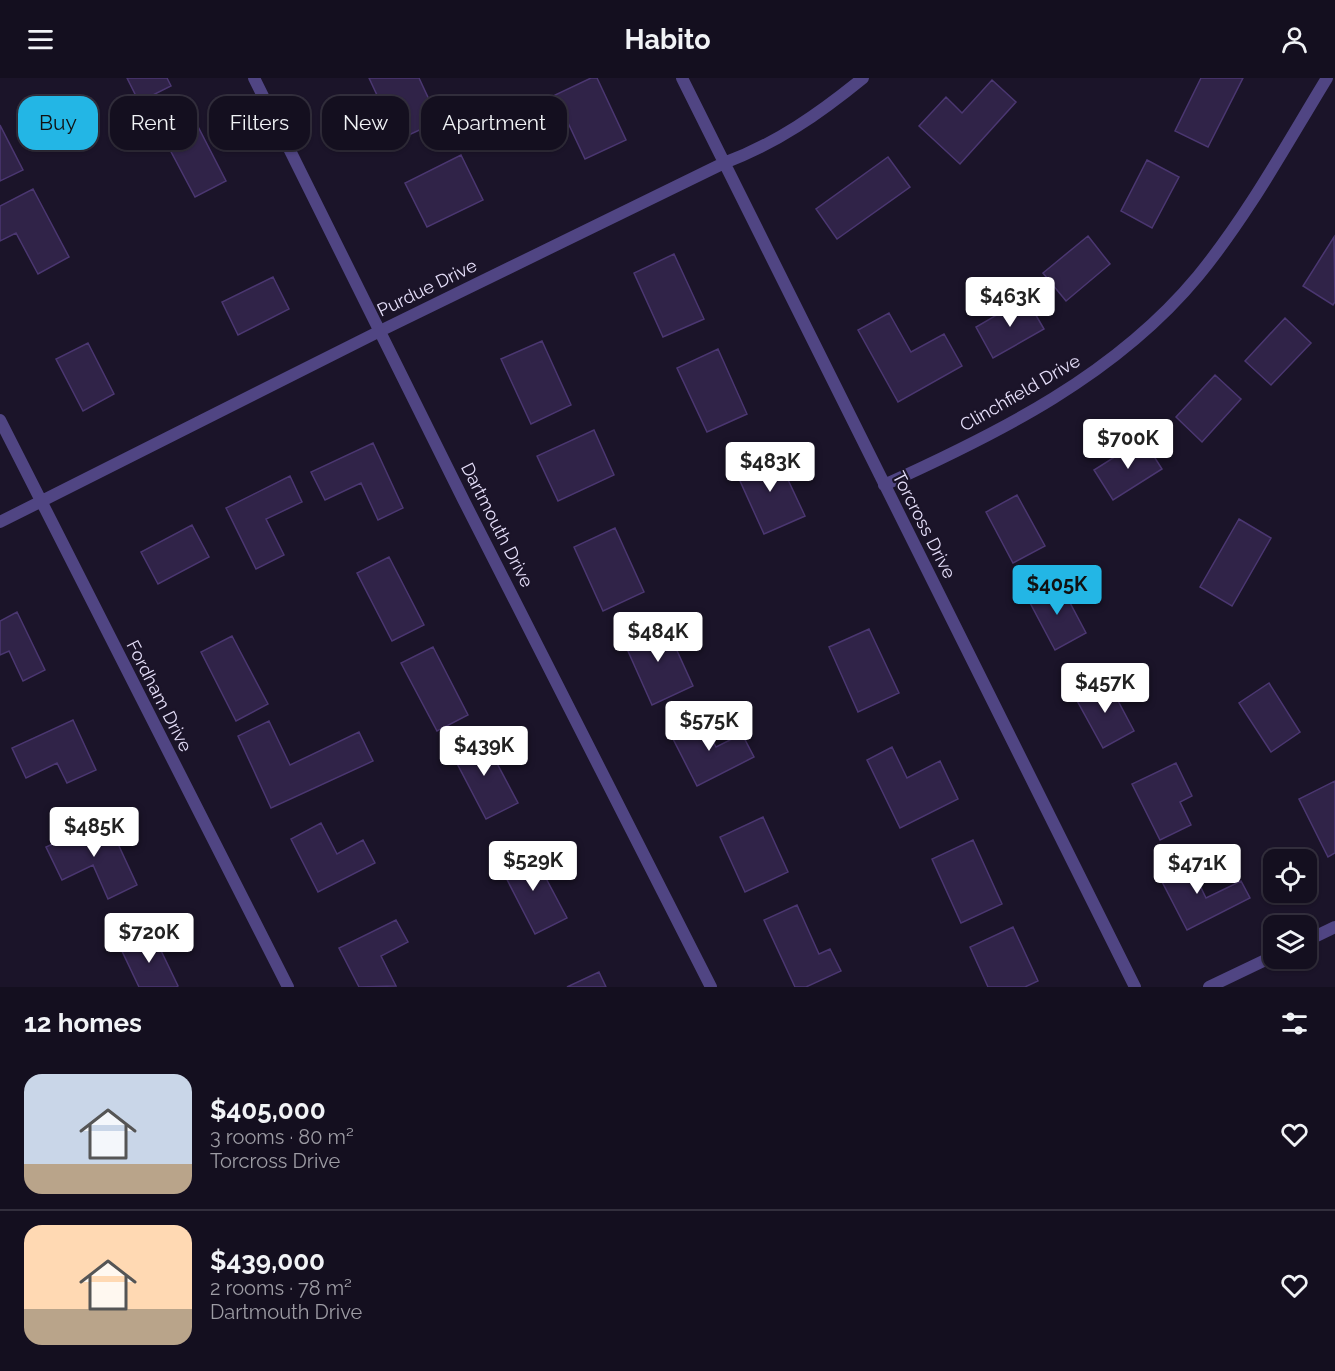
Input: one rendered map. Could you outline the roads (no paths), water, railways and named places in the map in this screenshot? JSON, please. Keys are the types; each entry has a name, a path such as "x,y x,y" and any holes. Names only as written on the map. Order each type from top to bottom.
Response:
{"street":[{"name":"Dartmouth Drive","path":"254,78 711,987"},
{"name":"Torcross Drive","path":"682,78 1135,987"},
{"name":"Purdue Drive","path":"0,522 380,331 790,132 826,108 863,78"},
{"name":"Clinchfield Drive","path":"884,485 1014,421 1069,389 1117,354 1157,319 1197,276 1236,226 1327,78"},
{"name":"Fordham Drive","path":"0,420 288,987"},
{"path":"1317,936 1335,927"},
{"path":"1209,987 1263,961"}]}
